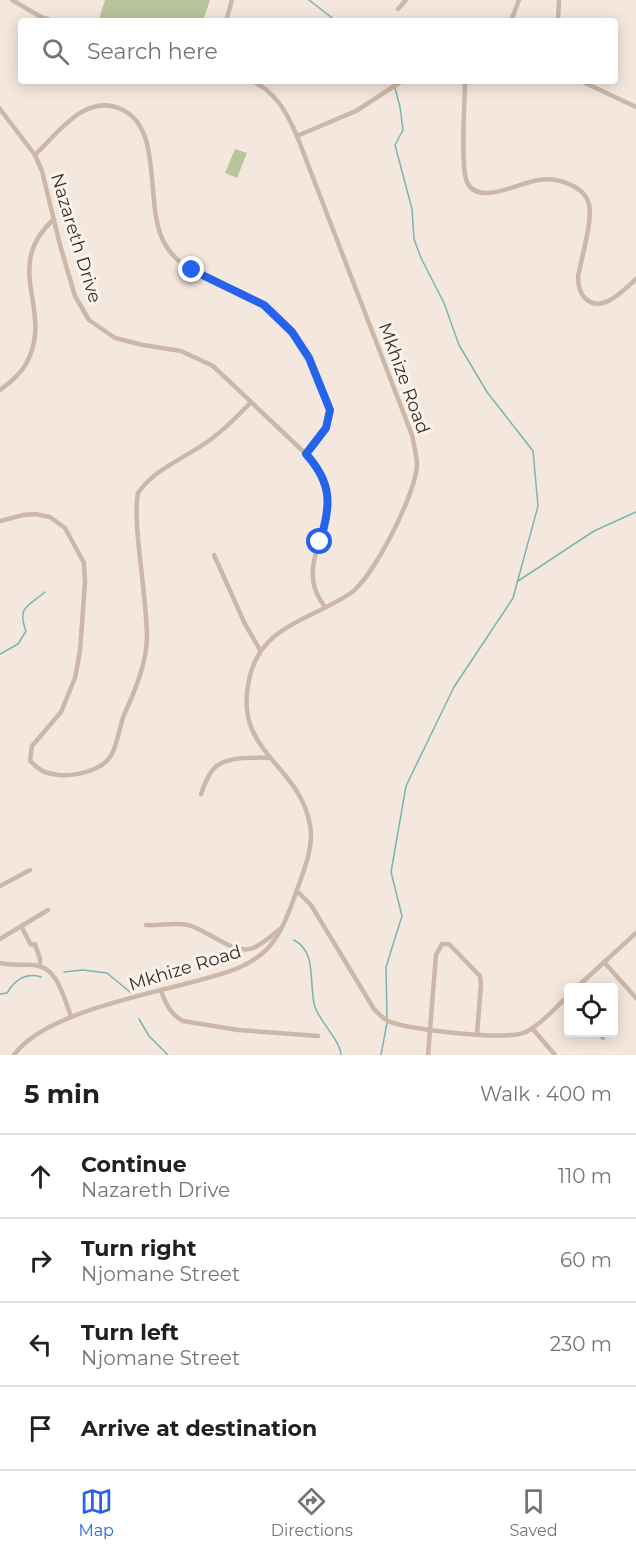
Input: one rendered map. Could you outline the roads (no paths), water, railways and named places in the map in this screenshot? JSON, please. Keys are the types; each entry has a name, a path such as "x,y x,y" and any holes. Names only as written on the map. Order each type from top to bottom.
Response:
{"street":[{"path":"12,0 44,18"},
{"path":"227,18 232,0"},
{"path":"398,9 406,0"},
{"path":"512,18 519,0"},
{"path":"558,18 559,0"},
{"name":"Mkhize Road","path":"14,1055 37,1034 71,1016 219,975 260,957 271,945 297,891 308,856 311,836 310,825 300,797 269,759 254,736 245,702 252,669 260,650 284,628 356,588 375,565 409,496 417,465 412,435 404,413 290,119 271,93 257,84"},
{"path":"297,136 356,111 398,84"},
{"path":"465,84 464,165 468,185 485,194 541,179 562,182 583,192 590,207 578,277 582,295 590,302 607,302 636,279"},
{"path":"587,84 636,107"},
{"path":"35,155 72,119 90,107 114,106 137,121 146,136 155,215 166,246 172,255 192,270 264,305 292,332 309,358 330,410 326,428 306,454"},
{"name":"Nazareth Drive","path":"0,109 35,155 42,171 75,296 83,312 94,325 122,340 181,351 213,366 319,469 327,490 327,514 311,573 315,590 325,607"},
{"path":"38,227 54,219"},
{"path":"0,390 22,371 26,364 31,349 28,322"},
{"path":"0,521 23,514 50,517 65,528 84,563 80,651 75,678 61,712 32,746 30,761 42,771 66,775 80,774 100,767 112,754 143,662 147,636 136,515 138,493 156,475 218,434 251,402"},
{"path":"214,555 245,624 260,650"},
{"path":"201,794 208,776 218,764 230,759 269,759"},
{"path":"0,886 30,870"},
{"path":"297,891 311,905 380,1016 391,1022 429,1029 514,1035 532,1028 564,1000"},
{"path":"0,939 48,910"},
{"path":"146,925 189,926 242,950 253,948 281,928"},
{"path":"21,927 31,945 35,944 38,949 40,966"},
{"path":"581,983 636,933"},
{"path":"428,1055 436,955 438,948 445,943 452,946 480,976 477,1034"},
{"path":"604,962 636,998"},
{"path":"0,963 40,966 52,974 71,1016"},
{"path":"161,991 168,1007 183,1022 238,1030 318,1036"},
{"path":"532,1028 555,1055"},
{"path":"288,1041 289,1034"}],"waterway":[{"path":"309,0 332,18"},
{"path":"387,1018 386,967 402,916 391,872 406,786 454,687 513,598 538,506 533,451 487,392 459,345 444,303 414,239 412,209 395,145 403,130 395,88"},
{"path":"518,581 594,531 636,512"},
{"path":"0,654 18,644 26,631 23,623 25,608 45,592"},
{"path":"294,940 302,946 306,953 311,970 315,1007 337,1043 341,1055"},
{"path":"64,972 83,970 107,973 130,992"},
{"path":"0,994 7,993 13,984 25,976 41,977"},
{"path":"139,1019 149,1036 168,1055"},
{"path":"381,1055 387,1023"}]}
